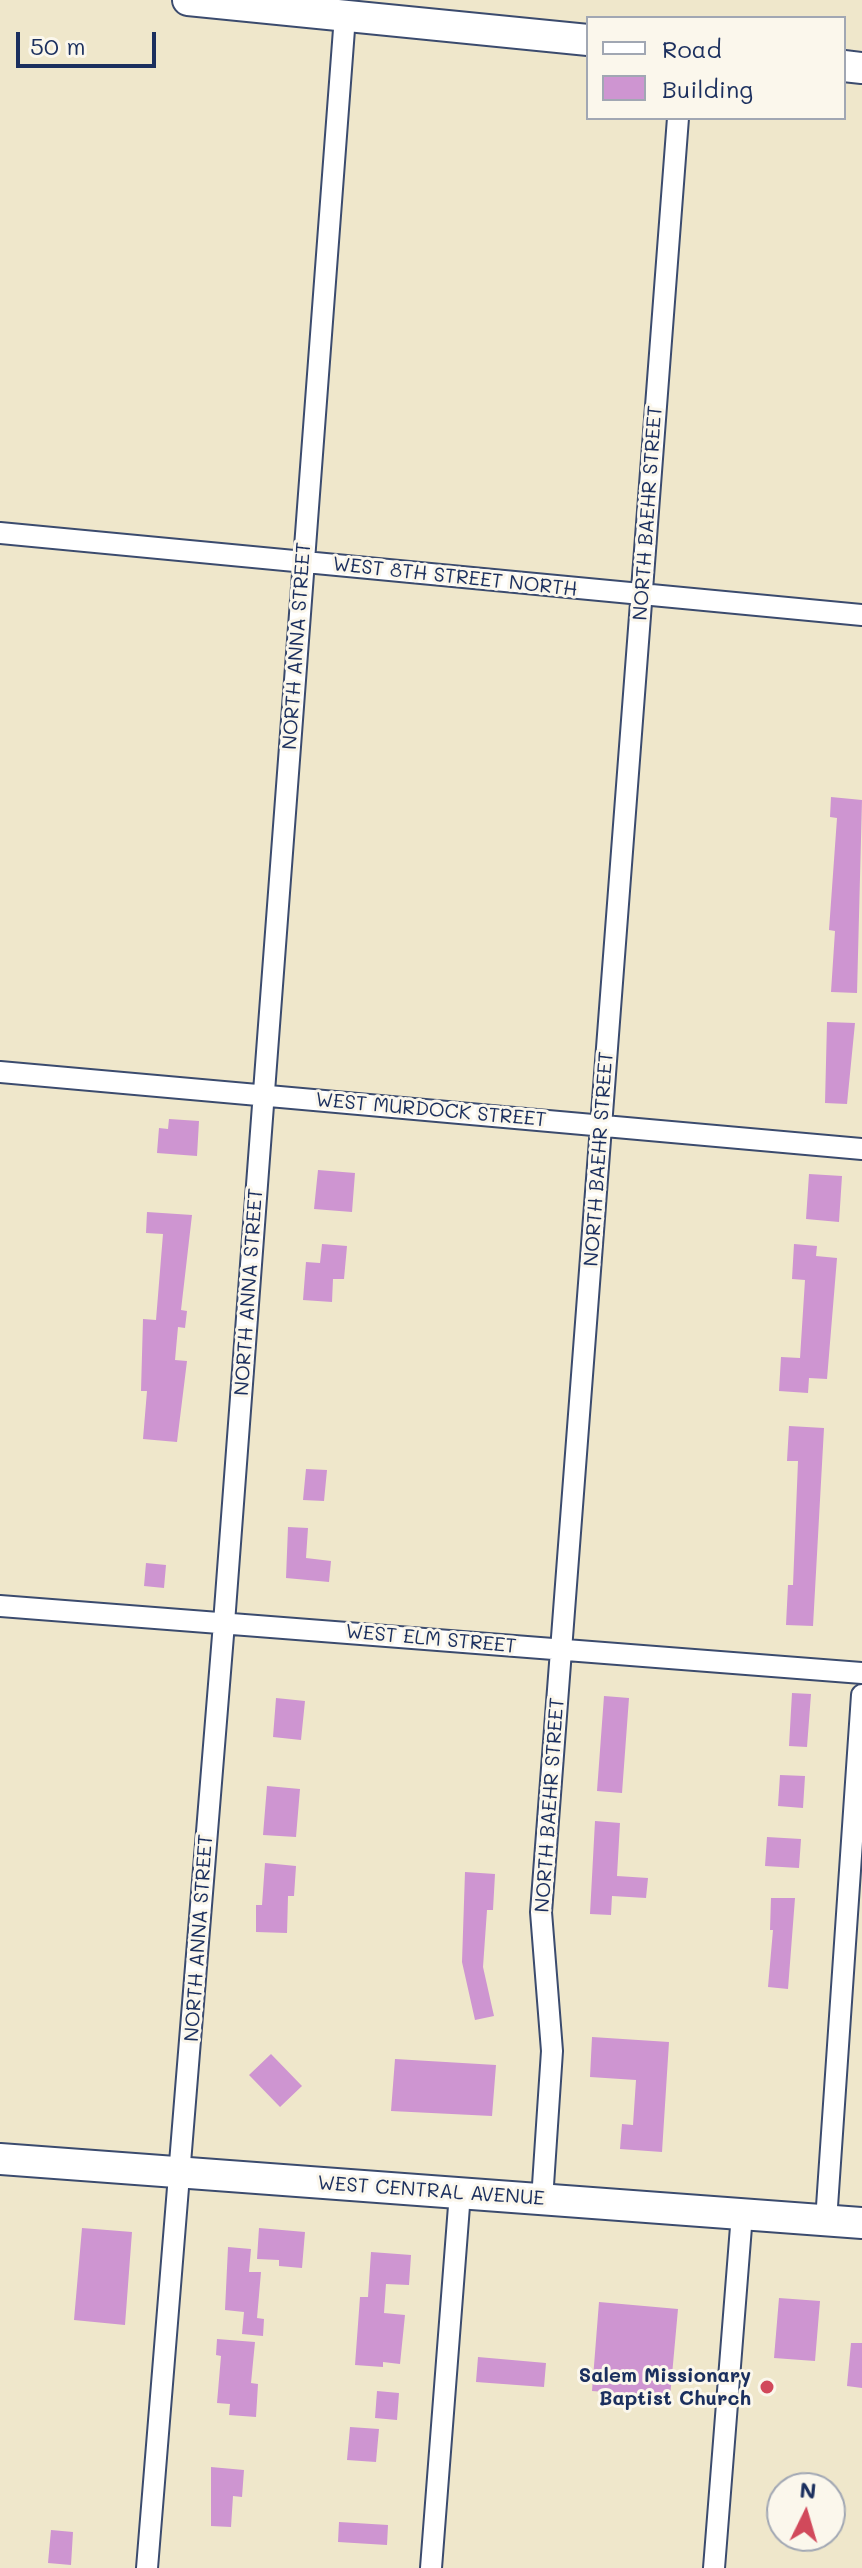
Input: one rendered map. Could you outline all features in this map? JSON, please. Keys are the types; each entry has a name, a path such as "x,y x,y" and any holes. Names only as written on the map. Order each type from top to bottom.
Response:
{"main road":[{"path":"188,0 586,40"},
{"name":"WEST CENTRAL AVENUE","path":"0,2159 862,2223"}],"street":[{"name":"NORTH ANNA STREET","path":"147,2568 224,1623 345,16"},
{"name":"NORTH BAEHR STREET","path":"542,2200 552,2051 541,1912 678,120"},
{"name":"WEST 8TH STREET NORTH","path":"0,533 862,615"},
{"name":"WEST MURDOCK STREET","path":"0,1072 862,1149"},
{"name":"WEST ELM STREET","path":"0,1606 862,1673"},
{"path":"826,2221 862,1695"},
{"path":"431,2568 460,2193"},
{"path":"714,2568 742,2214"}],"building":[{"path":"831,797 862,800 857,993 831,992 835,931 829,930 837,818 830,817"},
{"path":"827,1022 855,1023 847,1104 825,1103"},
{"path":"169,1119 199,1121 197,1156 157,1153 159,1128 168,1129"},
{"path":"318,1170 355,1173 352,1212 314,1209"},
{"path":"809,1174 842,1176 839,1222 806,1219"},
{"path":"147,1212 192,1215 181,1310 187,1311 185,1328 178,1327 175,1360 187,1361 177,1442 143,1439 147,1391 141,1391 143,1319 156,1320 163,1234 146,1233"},
{"path":"322,1244 347,1246 344,1279 333,1279 332,1302 303,1300 306,1262 320,1263"},
{"path":"794,1244 817,1246 816,1256 837,1258 827,1379 809,1378 808,1393 779,1391 781,1357 800,1358 805,1280 792,1279"},
{"path":"789,1426 824,1428 813,1626 786,1625 788,1585 793,1585 798,1461 787,1461"},
{"path":"306,1469 327,1470 324,1501 303,1500"},
{"path":"288,1527 308,1528 306,1558 331,1561 329,1582 286,1578"},
{"path":"146,1563 166,1565 164,1588 144,1586"},
{"path":"792,1693 811,1694 807,1747 789,1746"},
{"path":"604,1696 629,1698 622,1793 597,1791"},
{"path":"276,1698 305,1701 301,1740 273,1737"},
{"path":"780,1775 805,1776 803,1808 778,1806"},
{"path":"267,1786 300,1789 296,1837 263,1835"},
{"path":"595,1821 620,1823 617,1876 648,1878 646,1898 612,1896 611,1915 590,1914"},
{"path":"767,1837 801,1839 799,1868 765,1866"},
{"path":"265,1863 296,1866 294,1896 288,1896 287,1933 256,1932 256,1905 262,1905"},
{"path":"465,1872 495,1874 493,1910 487,1910 483,1967 494,2016 475,2020 462,1962"},
{"path":"771,1898 795,1898 788,1989 768,1987 773,1930 770,1930"},
{"path":"592,2037 669,2042 662,2152 620,2149 622,2124 633,2125 636,2080 590,2077"},
{"path":"271,2054 302,2086 280,2107 249,2075"},
{"path":"395,2059 496,2065 492,2116 391,2111"},
{"path":"82,2228 132,2232 125,2325 74,2320"},
{"path":"259,2228 305,2232 302,2268 279,2266 279,2260 257,2259"},
{"path":"228,2247 251,2249 249,2272 261,2272 257,2318 264,2319 263,2336 242,2334 244,2312 225,2310"},
{"path":"371,2252 411,2255 409,2285 386,2284 384,2313 405,2315 400,2364 383,2362 383,2367 355,2365 360,2297 368,2297"},
{"path":"779,2298 820,2301 815,2361 774,2358"},
{"path":"599,2302 678,2309 670,2397 592,2391"},
{"path":"217,2339 255,2342 251,2383 258,2384 256,2417 229,2415 230,2404 217,2403 221,2356 216,2355"},
{"path":"851,2343 862,2343 862,2388 847,2386"},
{"path":"478,2357 546,2363 544,2387 476,2382"},
{"path":"377,2391 399,2393 397,2420 375,2418"},
{"path":"350,2427 379,2429 376,2462 347,2460"},
{"path":"211,2467 244,2470 242,2497 233,2496 231,2527 211,2526"},
{"path":"339,2522 388,2525 387,2545 338,2542"},
{"path":"51,2530 73,2532 71,2565 48,2563"}],"place":[{"name":"Salem Missionary Baptist Church","path":"767,2387"}]}
